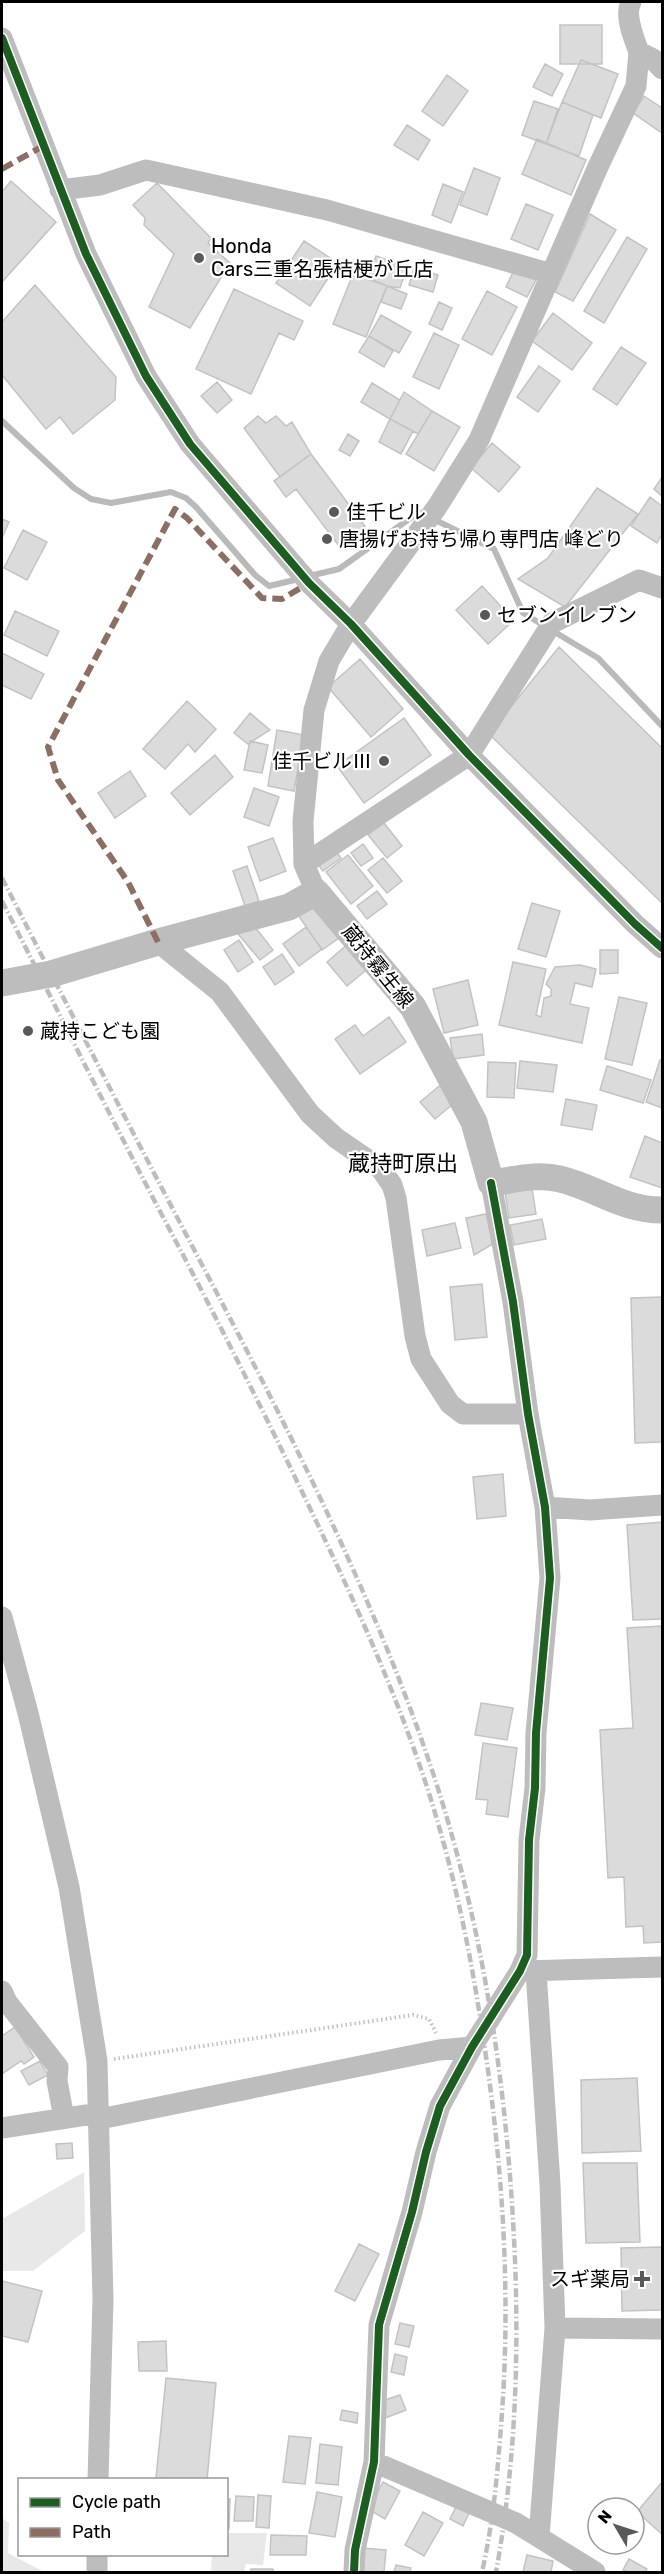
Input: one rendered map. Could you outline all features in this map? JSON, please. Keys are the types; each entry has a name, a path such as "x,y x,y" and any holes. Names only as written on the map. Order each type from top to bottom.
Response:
{"main road":[{"path":"2,983 51,974 158,942 289,907 316,892"},
{"name":"蔵持霧生線","path":"316,892 413,1007 474,1122 491,1183"},
{"path":"491,1183 535,1176 561,1179 619,1204 663,1210"}],"street":[{"path":"316,892 304,864 303,821 314,710 329,661 351,624 431,515 479,440 601,159 636,86 639,52 634,40 628,7 631,2"},
{"path":"2,38 86,254 146,376 190,444 285,556 351,624 469,755 627,916 663,948"},
{"path":"639,52 652,59 663,69"},
{"path":"60,190 100,185 146,170 327,210 552,274"},
{"path":"304,864 469,755 546,632 639,580 663,588"},
{"path":"158,942 220,992 317,1122 386,1176 396,1198 418,1352 450,1404 463,1414 528,1414"},
{"path":"491,1183 513,1302 528,1414 545,1507 550,1578 536,1733 535,1788 529,1840 527,1955 550,2184 555,2328 539,2537"},
{"path":"545,1507 590,1510 663,1505"},
{"path":"2,1617 28,1713 69,1887 97,2061 103,2299 98,2478"},
{"path":"528,1971 663,1967"},
{"path":"354,2572 356,2550 374,2462 379,2325 412,2212 426,2152 440,2106 472,2047 528,1971"},
{"path":"2,1991 7,2002 58,2067 57,2081 64,2118"},
{"path":"2,2128 64,2118 100,2116 446,2049 472,2047"},
{"path":"555,2328 663,2329"},
{"path":"374,2462 475,2504 539,2537 564,2564 595,2572"},
{"path":"97,2556 97,2572"}],"path":[{"path":"97,2061 413,2015 429,2019 446,2049"}],"shaded area":[{"path":"84,2172 85,2231 33,2271 2,2271 2,2219"},
{"path":"2,2518 9,2523 8,2553 44,2572 2,2572"},
{"path":"228,2533 267,2533 263,2565 246,2564 244,2572 211,2572 212,2556 228,2556"}],"building":[{"path":"560,25 602,25 602,64 560,64"},
{"path":"581,60 618,74 601,118 562,102"},
{"path":"545,64 563,74 552,96 533,87"},
{"path":"447,75 468,91 443,126 422,111"},
{"path":"644,96 662,108 662,133 633,113"},
{"path":"534,101 558,109 546,144 522,135"},
{"path":"562,102 593,115 579,156 546,144"},
{"path":"407,125 430,140 418,160 394,145"},
{"path":"537,139 586,160 571,195 522,174"},
{"path":"474,168 500,178 487,215 460,205"},
{"path":"11,181 56,222 2,282 2,192"},
{"name":"Honda Cars三重名張桔梗が丘店","path":"157,183 211,238 208,243 230,263 190,328 149,307 174,254 144,225 145,218 133,205"},
{"path":"443,184 463,192 451,223 432,215"},
{"path":"526,204 553,215 538,250 511,239"},
{"path":"590,214 616,230 573,301 555,292"},
{"path":"627,237 647,249 604,323 584,311"},
{"path":"304,241 338,263 310,306 276,283"},
{"path":"376,256 407,267 400,288 387,286 368,278"},
{"path":"414,268 438,275 433,292 409,285"},
{"path":"514,270 536,280 527,297 506,287"},
{"path":"353,274 387,286 366,337 333,324"},
{"path":"35,285 116,377 115,400 73,434 60,417 46,429 2,375 2,322"},
{"path":"387,286 407,294 401,309 381,302"},
{"path":"234,289 303,321 294,340 279,333 251,394 196,369"},
{"path":"487,291 517,307 492,355 462,339"},
{"path":"439,302 452,308 442,330 429,324"},
{"path":"553,313 592,343 572,370 532,341"},
{"path":"381,315 411,332 399,353 369,336"},
{"path":"434,333 459,345 439,389 413,377"},
{"path":"369,336 393,351 384,367 359,352"},
{"path":"621,347 646,363 617,405 593,389"},
{"path":"539,366 560,381 538,412 517,397"},
{"path":"217,382 232,400 217,413 201,396"},
{"path":"372,383 400,400 390,419 361,402"},
{"path":"404,392 432,411 418,434 390,419"},
{"path":"432,411 460,427 434,471 406,454"},
{"path":"258,416 266,423 276,416 286,426 292,422 311,454 280,477 244,428"},
{"path":"390,419 413,431 401,454 379,442"},
{"path":"348,434 359,441 350,456 339,450"},
{"path":"492,443 520,467 499,492 471,468"},
{"name":"佳千ビル","path":"311,454 365,526 339,546 296,489 286,497 274,481"},
{"path":"662,477 662,496 654,489"},
{"path":"597,488 638,514 565,607 518,579 548,558"},
{"path":"650,497 662,506 662,534 657,543 631,526"},
{"path":"2,519 9,522 2,538"},
{"path":"23,530 47,542 27,580 4,568"},
{"name":"セブンイレブン","path":"482,586 514,620 488,644 456,610"},
{"path":"15,611 59,631 47,656 4,635"},
{"path":"559,647 662,748 662,903 489,734"},
{"path":"2,653 44,674 31,699 2,685"},
{"path":"360,659 403,709 371,737 328,687"},
{"path":"187,701 216,729 195,752 188,744 165,769 143,749"},
{"path":"250,713 270,730 248,744 234,733"},
{"name":"佳千ビルⅢ","path":"404,718 431,755 364,803 337,766"},
{"path":"277,730 304,735 294,791 268,786"},
{"path":"250,741 268,745 262,773 244,770"},
{"path":"215,755 233,777 190,815 171,793"},
{"path":"130,771 146,796 115,818 98,793"},
{"path":"254,788 279,797 269,826 244,817"},
{"path":"384,823 402,846 387,858 368,835"},
{"path":"273,838 286,871 260,881 248,847"},
{"path":"363,844 373,858 361,866 351,853"},
{"path":"335,850 341,858 323,871 317,863"},
{"path":"348,855 373,886 351,904 326,872"},
{"path":"383,858 402,881 387,893 368,870"},
{"path":"247,866 259,901 245,906 233,871"},
{"path":"377,891 387,904 367,919 357,906"},
{"path":"317,898 346,933 322,950 296,912"},
{"path":"532,903 560,911 546,957 518,949"},
{"path":"248,918 273,950 260,960 234,929"},
{"path":"306,927 322,949 299,966 283,944"},
{"path":"239,940 253,962 238,972 224,950"},
{"path":"350,942 371,966 347,986 327,962"},
{"path":"600,950 618,950 618,973 600,974"},
{"path":"282,954 294,972 275,985 263,967"},
{"path":"513,962 546,969 536,1015 541,1017 544,998 551,996 551,989 546,984 555,967 580,965 596,969 592,987 575,983 570,1004 589,1008 582,1043 499,1025"},
{"path":"468,980 478,1025 444,1033 433,989"},
{"path":"619,997 647,1003 632,1065 605,1059"},
{"path":"389,1017 406,1042 360,1074 335,1039 355,1025 363,1036"},
{"path":"482,1034 484,1055 453,1059 450,1038"},
{"path":"660,1060 662,1061 662,1108 646,1102"},
{"path":"520,1061 557,1065 553,1092 517,1088"},
{"path":"488,1062 516,1063 514,1098 487,1097"},
{"path":"607,1066 651,1080 643,1103 600,1090"},
{"path":"444,1082 459,1099 435,1119 420,1102"},
{"path":"566,1099 597,1105 592,1130 561,1125"},
{"path":"645,1136 662,1143 662,1188 630,1177"},
{"path":"532,1188 536,1214 509,1218 505,1192"},
{"path":"486,1214 493,1244 474,1255 466,1218"},
{"path":"542,1219 546,1239 514,1245 510,1225"},
{"path":"455,1223 461,1248 427,1256 422,1230"},
{"path":"482,1284 487,1337 455,1340 450,1287"},
{"path":"662,1297 662,1442 635,1443 631,1298"},
{"path":"503,1474 506,1516 477,1519 473,1477"},
{"path":"662,1522 662,1619 633,1620 627,1525"},
{"path":"662,1626 662,1942 644,1943 643,1926 626,1927 624,1877 608,1878 600,1730 633,1728 627,1628"},
{"path":"481,1703 513,1708 507,1740 475,1735"},
{"path":"483,1743 517,1748 508,1817 486,1814 488,1800 476,1799"},
{"path":"15,2027 34,2057 24,2064 21,2061 2,2074 2,2036"},
{"path":"40,2061 48,2075 29,2085 21,2071"},
{"path":"637,2078 641,2151 582,2153 581,2080"},
{"path":"72,2143 73,2158 57,2159 56,2144"},
{"path":"583,2163 637,2163 640,2242 586,2243"},
{"path":"359,2244 379,2254 355,2301 335,2291"},
{"name":"スギ薬局","path":"662,2247 662,2310 622,2311 621,2248"},
{"path":"2,2281 42,2291 28,2342 2,2336"},
{"path":"400,2323 414,2326 409,2347 395,2344"},
{"path":"166,2341 167,2371 139,2371 138,2342"},
{"path":"395,2354 407,2357 404,2375 391,2372"},
{"path":"166,2378 216,2383 207,2478 156,2478"},
{"path":"400,2395 406,2410 385,2418 379,2402"},
{"path":"342,2410 358,2413 357,2423 340,2420"},
{"path":"289,2436 311,2438 305,2484 283,2482"},
{"path":"320,2444 342,2447 338,2485 316,2483"},
{"path":"383,2482 400,2491 385,2519 368,2509"},
{"path":"662,2482 662,2534 646,2520 646,2501"},
{"path":"317,2492 342,2497 335,2537 309,2533"},
{"path":"258,2495 271,2496 269,2528 256,2527"},
{"path":"236,2496 254,2497 253,2521 234,2521"},
{"path":"228,2499 230,2499 229,2529"},
{"path":"457,2505 470,2511 463,2526 450,2519"},
{"path":"423,2512 443,2523 424,2556 405,2545"},
{"path":"271,2535 307,2536 306,2555 270,2555"},
{"path":"362,2548 386,2550 384,2572 360,2572"},
{"path":"527,2555 553,2561 551,2572 523,2572"},
{"path":"629,2559 647,2569 645,2572 623,2570"},
{"path":"396,2565 411,2568 410,2572 394,2572"},
{"path":"251,2569 273,2569 273,2572 251,2572"}],"waterway":[{"path":"2,421 74,488 91,499 111,503 171,492 186,498 196,507 255,575 269,586 299,579"},
{"path":"309,576 339,569 419,512 494,549 523,613 598,658 662,726"}],"railway":[{"path":"2,878 289,1433 351,1564 406,1699 448,1822 476,1934 487,1991 503,2105 513,2220 516,2308 515,2397 508,2485 496,2572"},
{"path":"2,901 236,1358 337,1565 395,1700 421,1769 441,1833 458,1898 477,1997 495,2125 503,2221 505,2365 493,2513 482,2572"}],"marked path":[{"path":"2,169 43,146"},
{"path":"158,942 128,882 58,780 48,747 175,509 187,518 262,598 282,599 309,583"}],"cycle path":[{"path":"2,38 86,254 146,376 190,444 309,583 351,624 469,755 635,924 662,948"},
{"path":"354,2572 355,2550 374,2462 379,2325 412,2212 426,2152 440,2106 472,2047 520,1971 527,1955 529,1840 535,1788 536,1733 550,1578 545,1507 528,1414 513,1302 491,1183"}],"place":[{"name":"Honda Cars三重名張桔梗が丘店","path":"199,258"},
{"name":"佳千ビル","path":"334,512"},
{"name":"唐揚げお持ち帰り専門店 峰どり","path":"327,539"},
{"name":"セブンイレブン","path":"485,615"},
{"name":"佳千ビルⅢ","path":"384,761"},
{"name":"蔵持こども園","path":"28,1031"},
{"name":"スギ薬局","path":"642,2279"}],"district":[{"name":"蔵持町原出","path":"403,1163"}]}
